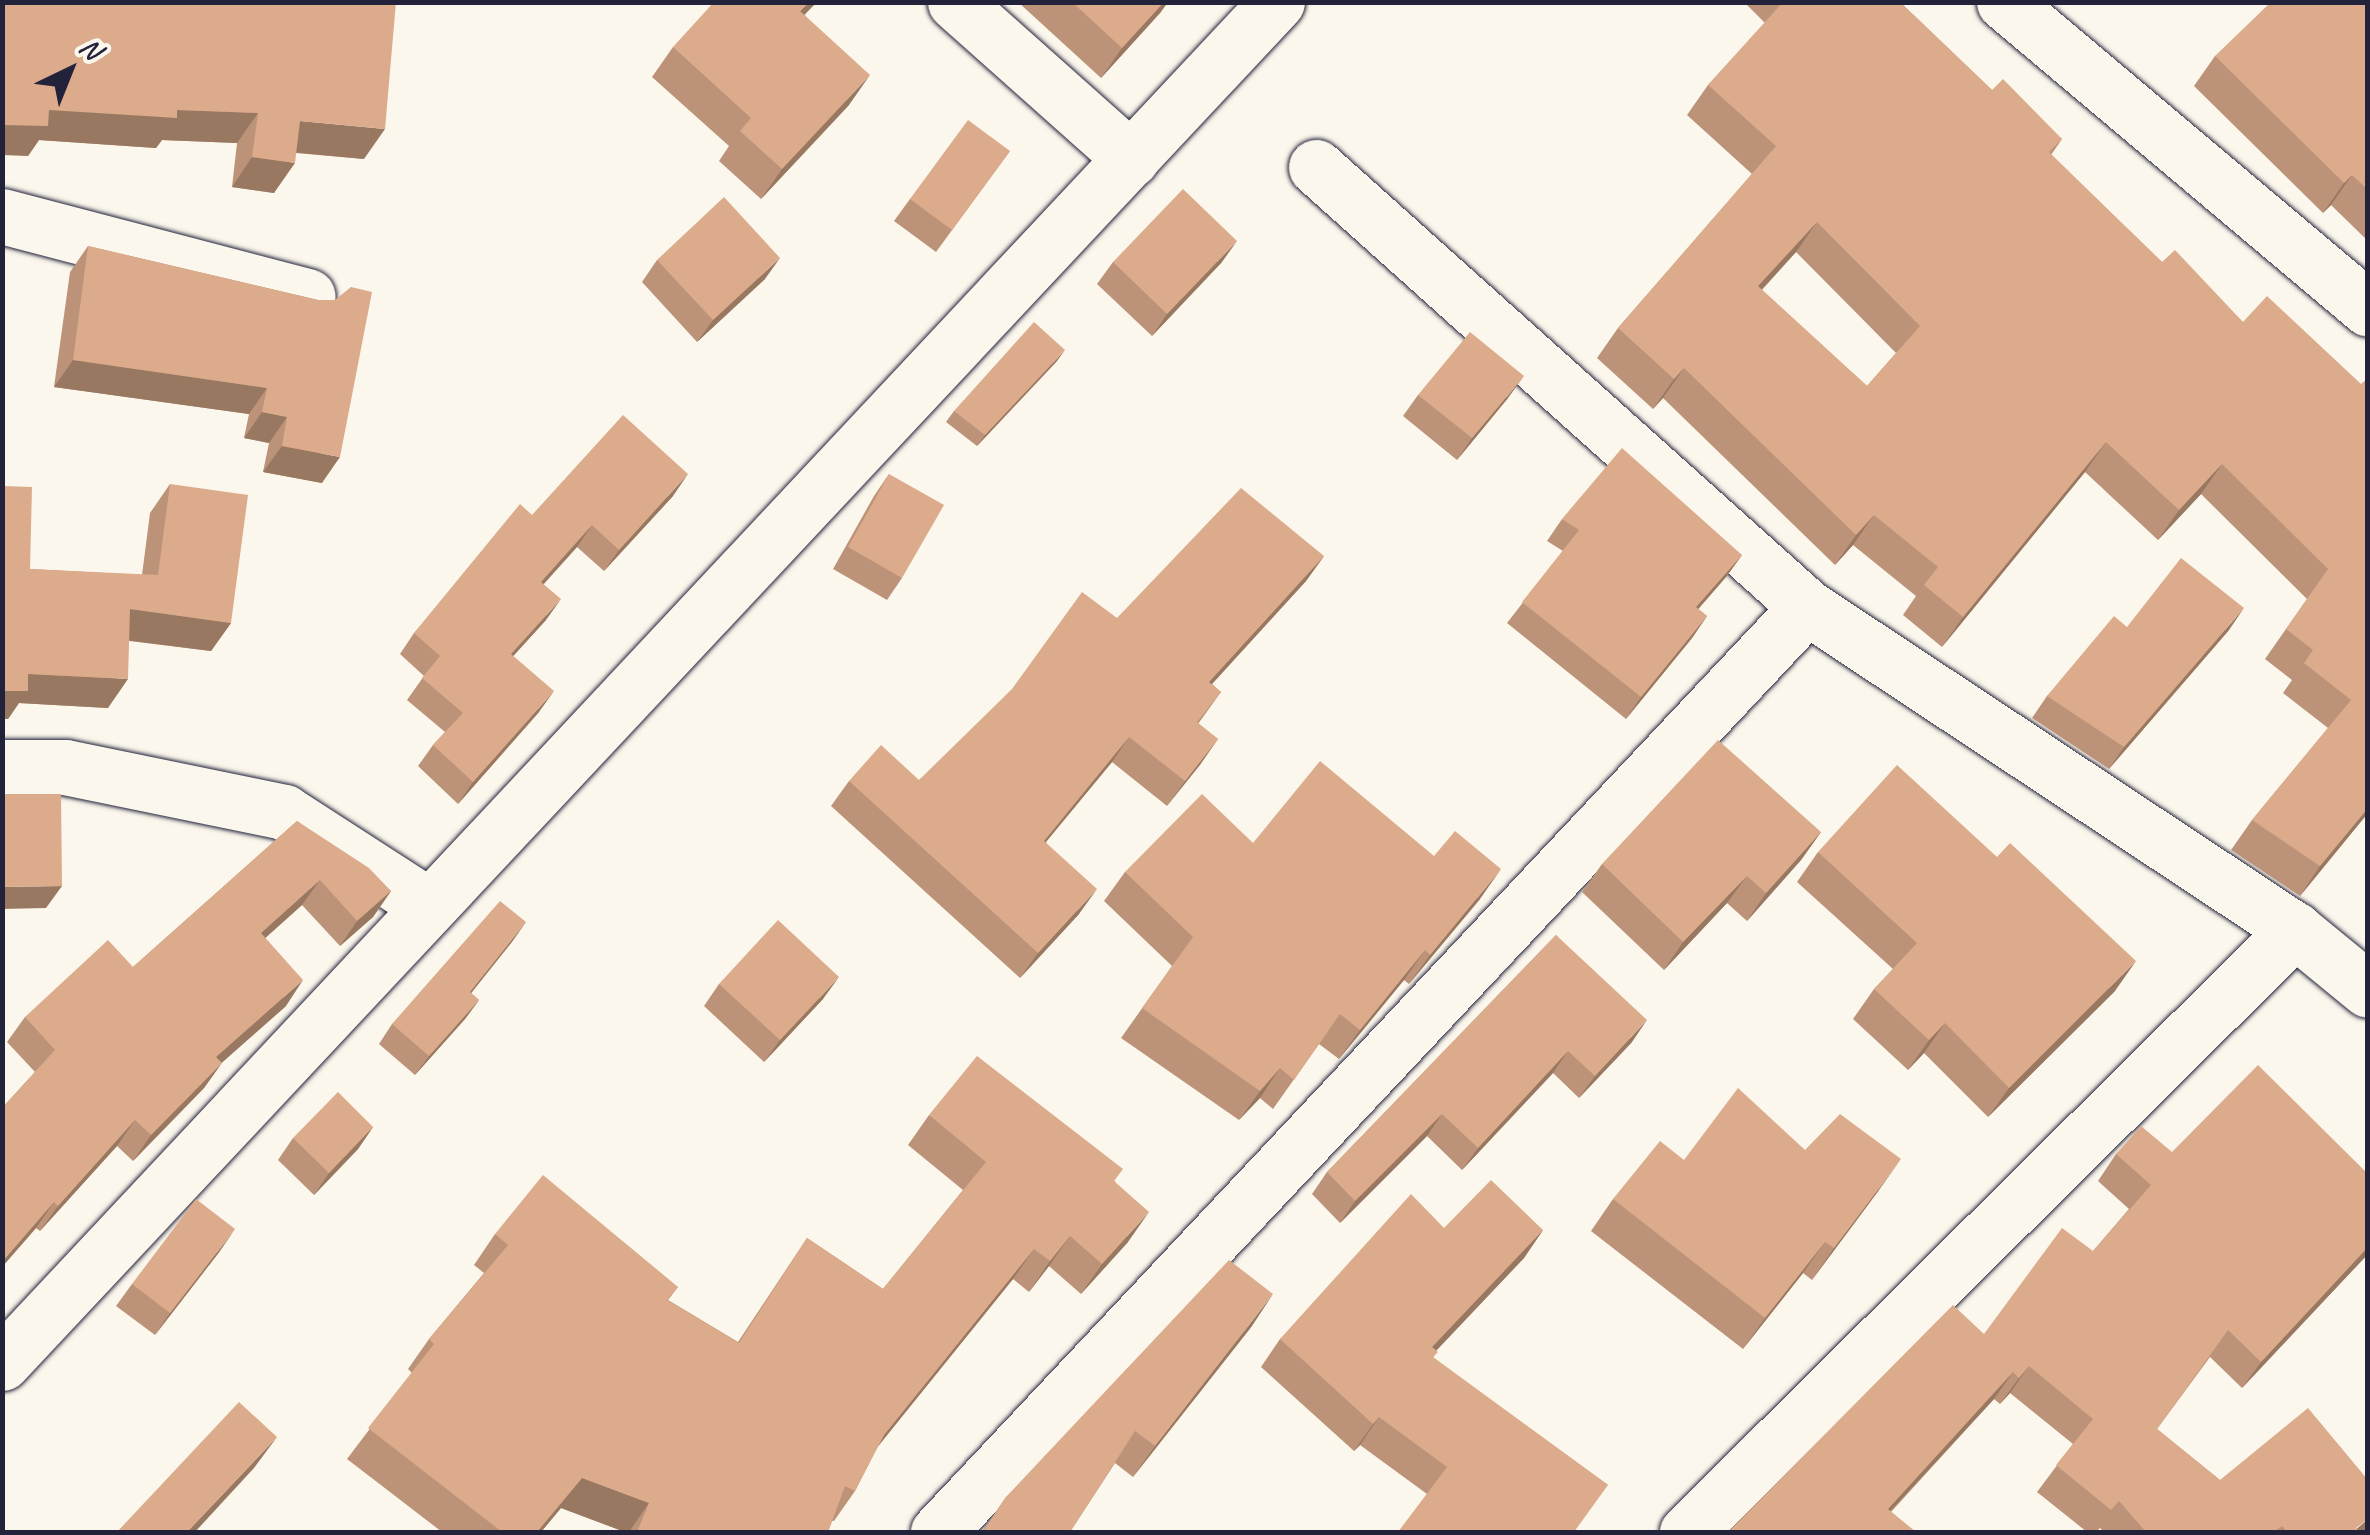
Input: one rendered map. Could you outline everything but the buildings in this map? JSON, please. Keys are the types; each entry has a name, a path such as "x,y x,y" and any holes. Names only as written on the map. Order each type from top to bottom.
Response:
{"street":[{"path":"955,2 1131,158"},
{"path":"2,1363 1277,2"},
{"path":"2004,2 2368,308"},
{"path":"1316,167 1806,607 2295,930 2368,990"},
{"path":"2,216 308,296"},
{"path":"938,1532 1806,607"},
{"path":"2,767 65,767 284,812 428,905"},
{"path":"1687,1532 2295,930"}]}
